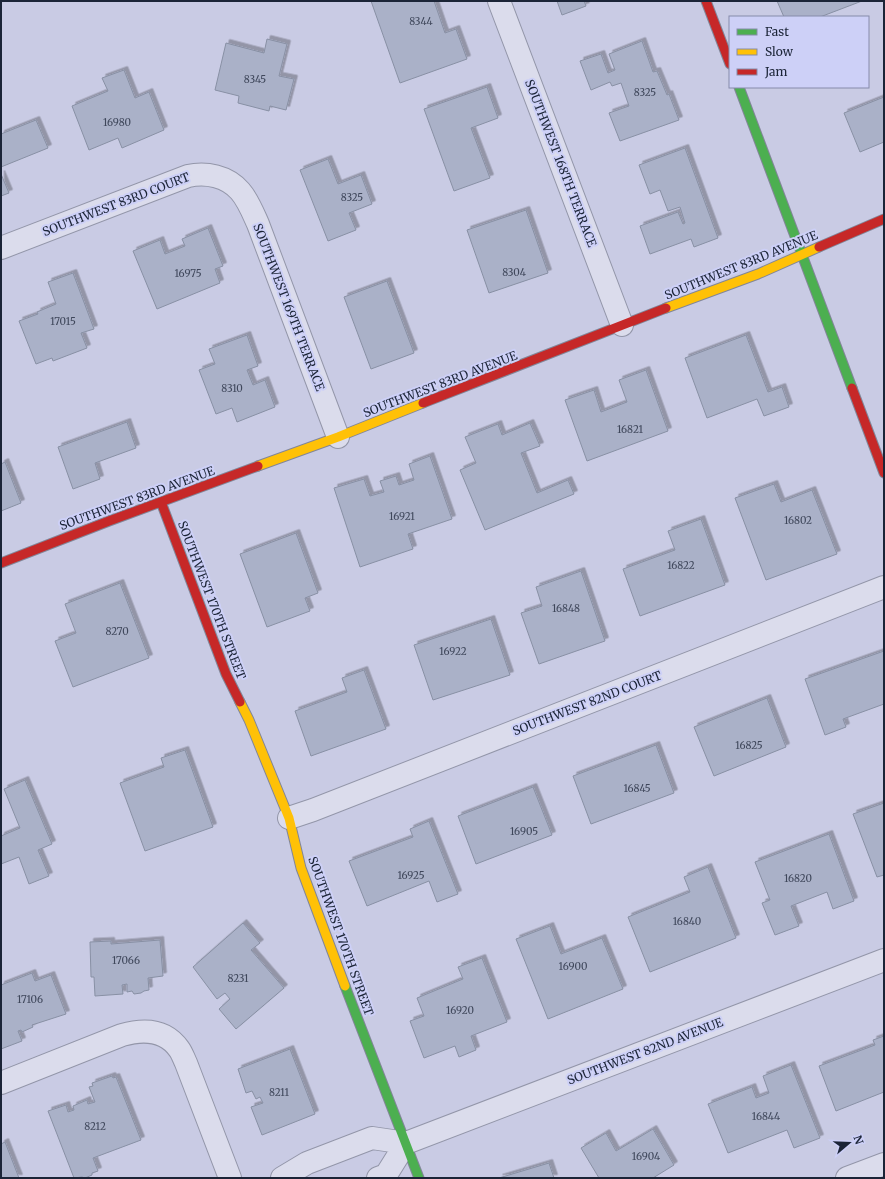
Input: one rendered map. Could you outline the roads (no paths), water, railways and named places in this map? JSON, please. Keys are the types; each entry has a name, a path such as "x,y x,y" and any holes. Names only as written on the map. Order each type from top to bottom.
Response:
{"street":[{"name":"SOUTHWEST 168TH TERRACE","path":"499,1 622,325"},
{"path":"706,1 729,61"},
{"path":"739,88 884,473"},
{"name":"SOUTHWEST 83RD COURT","path":"1,248 188,176 206,174 218,176 231,184"},
{"name":"SOUTHWEST 169TH TERRACE","path":"231,184 240,191 258,224 338,437"},
{"name":"SOUTHWEST 83RD AVENUE","path":"1,562 338,437 622,325 758,274 884,219"},
{"name":"SOUTHWEST 170TH STREET","path":"161,502 226,674 249,720 289,818 300,868 419,1178"},
{"name":"SOUTHWEST 82ND COURT","path":"289,818 313,810 884,587"},
{"name":"SOUTHWEST 82ND AVENUE","path":"282,1178 307,1163 372,1138 406,1143 884,960"},
{"path":"1,1083 122,1035 135,1032 159,1033 170,1039 179,1049 186,1063 230,1178"},
{"path":"378,1178 386,1175 406,1143"},
{"path":"848,1178 884,1164"}]}
